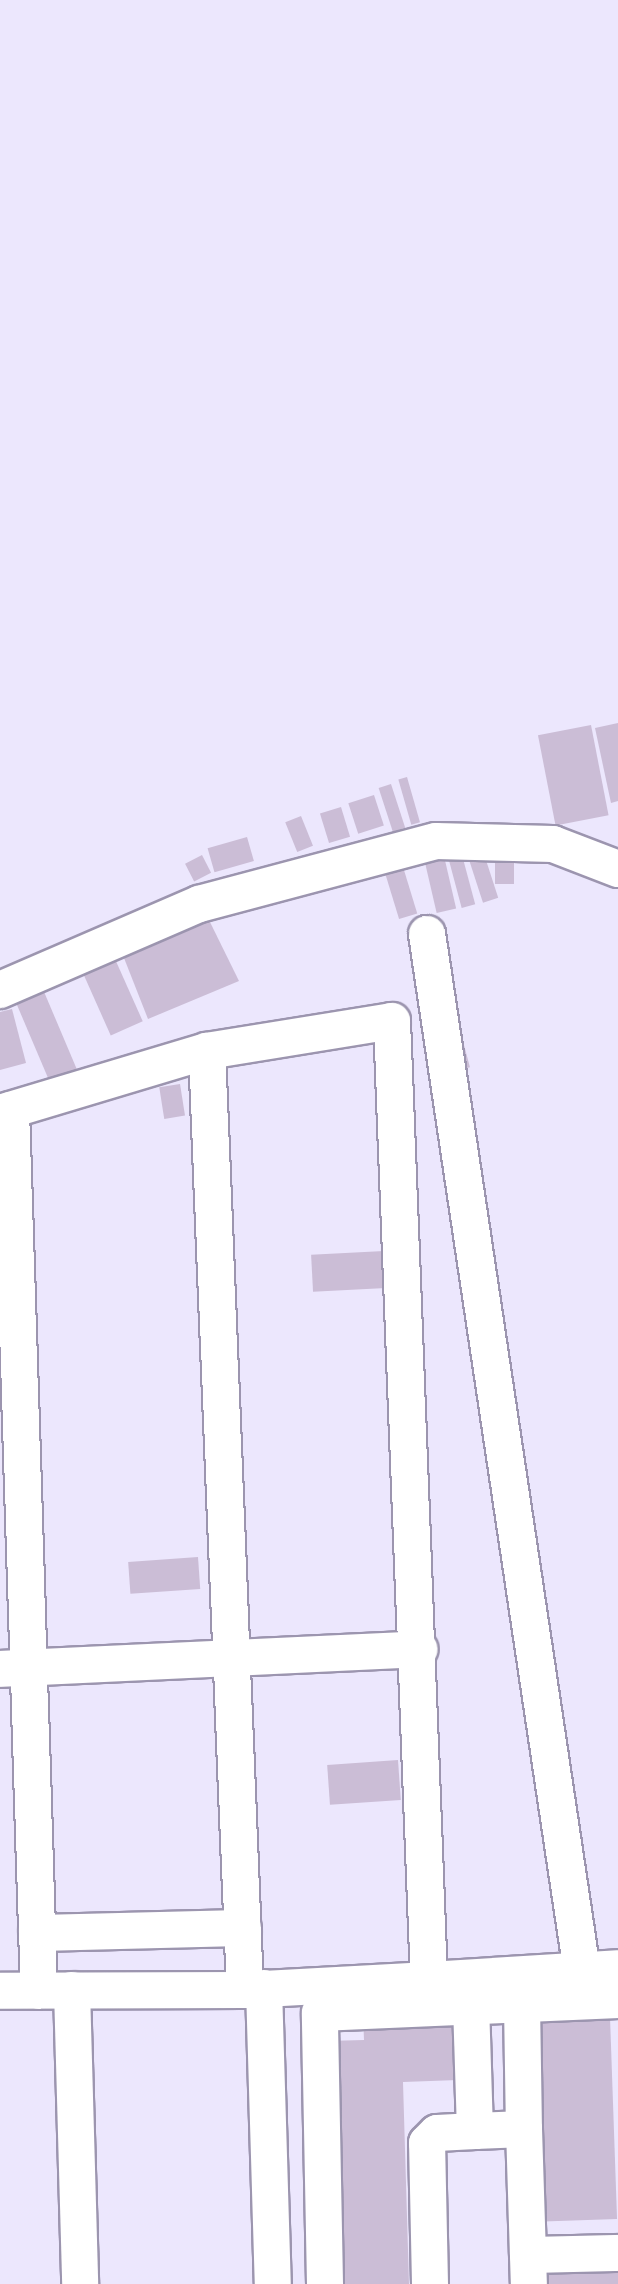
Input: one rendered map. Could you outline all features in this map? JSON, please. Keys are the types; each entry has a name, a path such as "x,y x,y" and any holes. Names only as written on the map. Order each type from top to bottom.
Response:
{"street":[{"path":"0,990 199,904 436,841 553,844 618,869"},
{"path":"427,934 582,1971"},
{"path":"80,2284 55,1991 37,1933 15,1669 5,1111 207,1051 438,1014"},
{"path":"392,1021 420,1649 429,1980"},
{"path":"207,1051 243,1928 255,1989 273,2284"},
{"path":"15,1669 232,1661 420,1649"},
{"path":"37,1933 243,1928"},
{"path":"0,1991 255,1989 618,1968"},
{"path":"325,2284 319,2015 618,2000"},
{"path":"522,2004 529,2270 618,2253"},
{"path":"471,2007 475,2131"},
{"path":"430,2284 429,2138 437,2133 524,2129"}],"building":[{"path":"618,723 618,801 611,803 595,728"},
{"path":"591,725 609,815 556,826 538,735"},
{"path":"407,777 420,822 411,825 398,779"},
{"path":"391,784 405,828 393,832 379,788"},
{"path":"374,795 384,825 358,834 348,803"},
{"path":"341,807 350,837 329,843 320,813"},
{"path":"301,816 313,846 297,852 285,822"},
{"path":"247,837 254,861 214,872 208,848"},
{"path":"484,854 498,898 483,903 469,859"},
{"path":"202,855 211,873 194,881 185,864"},
{"path":"462,855 475,904 462,908 448,859"},
{"path":"444,856 456,909 437,913 425,860"},
{"path":"400,857 417,913 399,919 382,863"},
{"path":"495,859 514,859 514,884 495,884"},
{"path":"207,916 239,981 148,1019 124,958"},
{"path":"111,950 143,1021 111,1035 79,964"},
{"path":"39,980 79,1074 51,1086 11,992"},
{"path":"12,1009 26,1063 0,1070 0,1012"},
{"path":"464,1045 470,1067 454,1072 448,1049"},
{"path":"180,1084 185,1116 164,1119 159,1087"},
{"path":"384,1251 386,1288 313,1292 311,1255"},
{"path":"198,1557 200,1589 130,1594 128,1562"},
{"path":"398,1760 401,1800 330,1805 327,1765"},
{"path":"456,2010 458,2080 403,2082 409,2284 334,2284 327,2041 364,2040 363,2014"},
{"path":"610,2017 617,2219 536,2222 529,2020"},
{"path":"618,2267 618,2284 538,2284 538,2270"}]}
